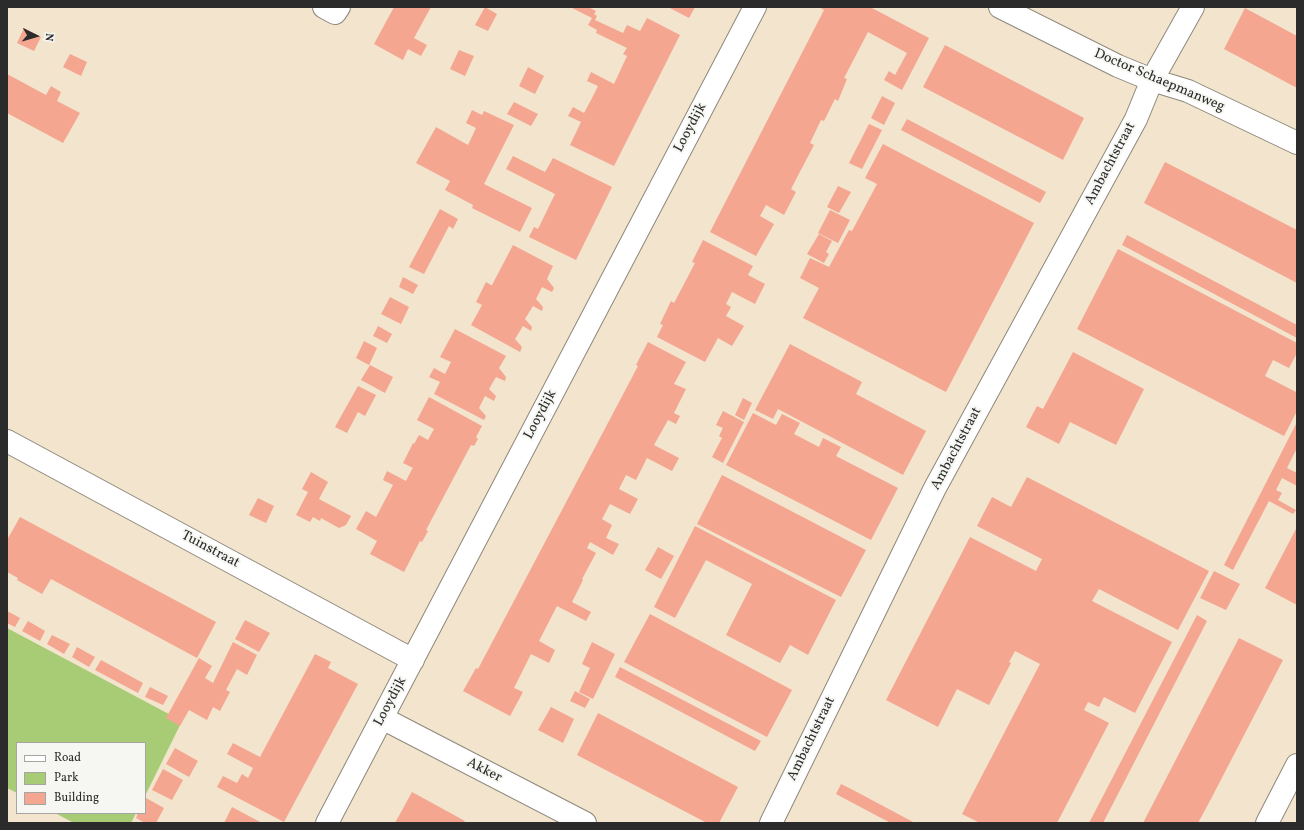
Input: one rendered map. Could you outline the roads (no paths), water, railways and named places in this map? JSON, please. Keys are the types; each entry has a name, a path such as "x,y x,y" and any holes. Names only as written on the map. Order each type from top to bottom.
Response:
{"street":[{"name":"Looydijk","path":"327,823 754,7"},
{"name":"Doctor Schaepmanweg","path":"1000,7 1118,66 1152,80 1188,91 1297,142"},
{"name":"Ambachtstraat","path":"771,823 935,488 1136,119 1152,80 1193,7"},
{"name":"Tuinstraat","path":"7,441 413,660"},
{"name":"Akker","path":"382,718 585,823"},
{"path":"1266,823 1294,780"}]}
